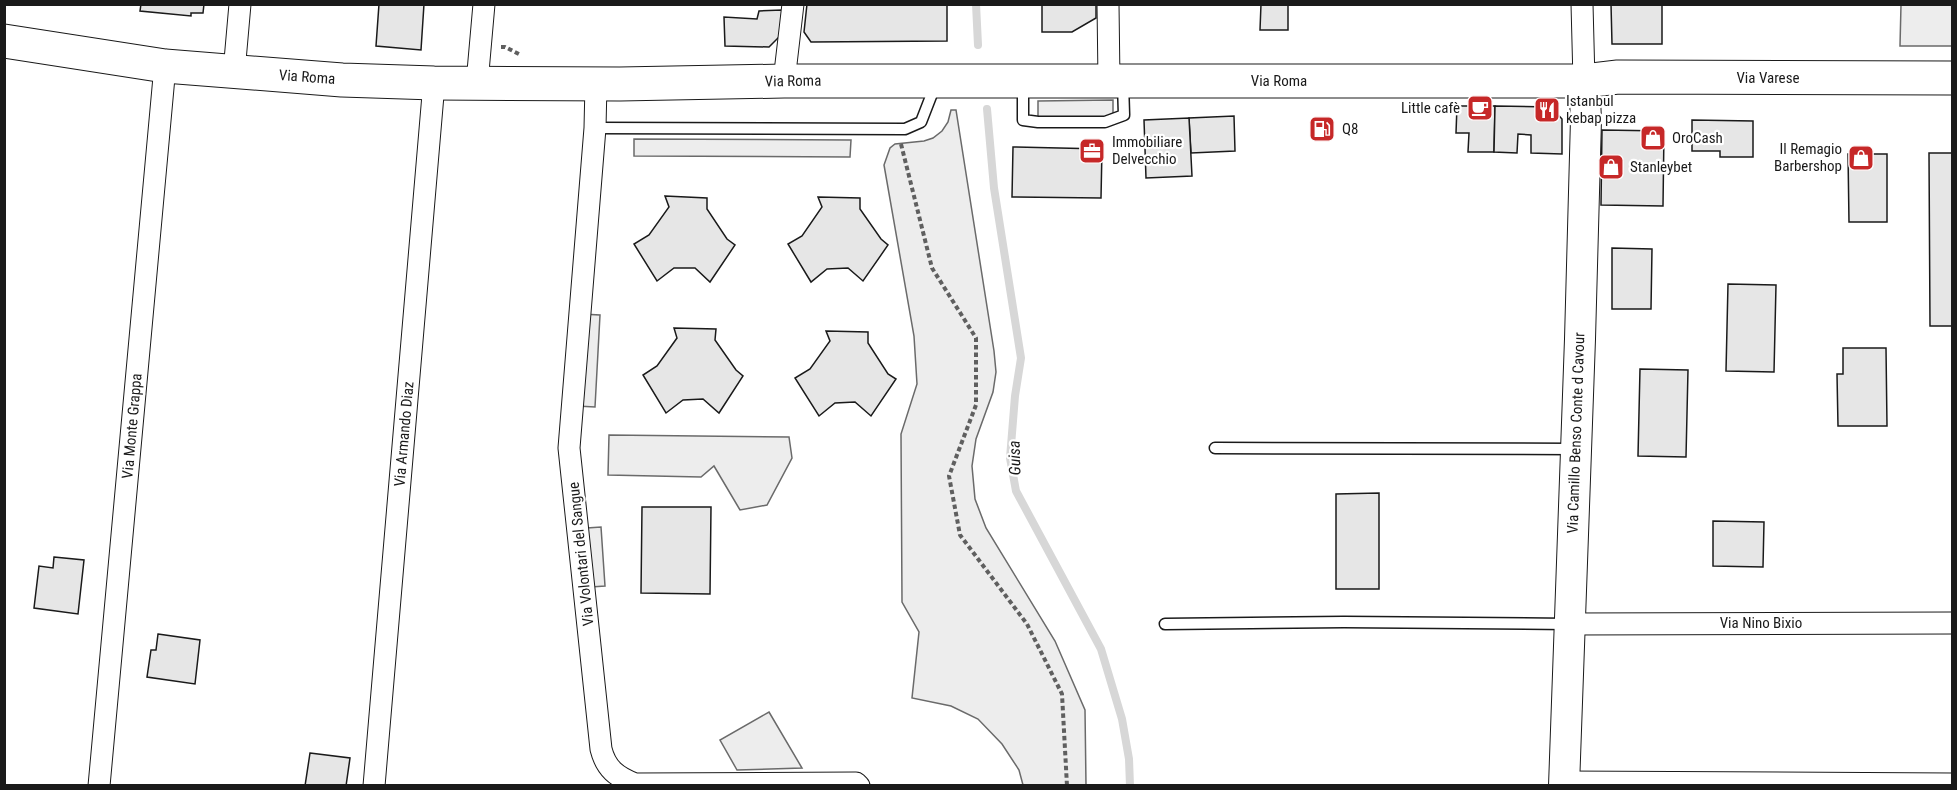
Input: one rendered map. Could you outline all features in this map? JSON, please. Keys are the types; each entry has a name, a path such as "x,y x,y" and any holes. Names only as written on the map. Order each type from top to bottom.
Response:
{"main road":[{"name":"Via Roma","path":"4,41 165,66 342,80 434,83 1584,81"},
{"name":"Via Varese","path":"1584,81 1618,78 1953,78"}],"street":[{"path":"234,72 240,4"},
{"path":"477,83 484,4"},
{"path":"784,81 793,4"},
{"path":"1108,4 1116,81"},
{"path":"1582,4 1584,81"},
{"name":"Via Monte Grappa","path":"99,786 165,66"},
{"name":"Via Camillo Benso Conte d Cavour","path":"1564,784 1585,128 1584,81"},
{"name":"Via Armando Diaz","path":"374,786 434,83"},
{"name":"Via Volontari del Sangue","path":"596,84 596,128 569,448 601,749 604,759 610,769 621,778 635,784 856,783 859,786"},
{"name":"Via Nino Bixio","path":"1569,624 1953,623"},
{"path":"1564,784 1953,784"}],"lane":[{"path":"596,128 905,129 921,122 937,81"},
{"path":"1215,448 1575,449"},
{"path":"1165,624 1344,622 1569,624"}],"path":[{"path":"905,129 901,141 932,268 976,338 976,405 949,476 960,535 1027,624 1062,694 1067,786"}],"shaded area":[{"path":"1901,5 1952,5 1952,46 1900,46"},
{"path":"1113,100 1113,117 1038,118 1038,101"},
{"path":"951,110 956,110 996,372 993,392 976,439 972,466 975,499 986,528 1055,641 1085,710 1086,785 1023,785 1019,770 1002,744 978,719 951,706 912,698 919,632 902,602 901,434 917,384 914,336 884,165 890,148 895,144 924,141 942,131 948,122"},
{"path":"634,139 851,140 850,157 634,156"},
{"path":"581,314 600,315 595,407 577,406"},
{"path":"609,435 789,437 792,458 767,505 740,510 714,466 701,477 608,475"},
{"path":"601,527 605,586 591,587 587,528"},
{"path":"769,712 802,768 737,770 720,740"}],"building":[{"path":"141,4 204,4 203,13 191,13 191,16 140,11"},
{"path":"379,4 424,4 421,50 376,46"},
{"path":"807,4 947,4 947,41 811,42 804,32"},
{"path":"1042,4 1096,4 1096,18 1072,32 1042,32"},
{"path":"1261,4 1288,4 1288,30 1260,30"},
{"path":"1611,4 1662,4 1662,44 1612,44"},
{"path":"782,10 780,36 769,47 725,46 724,17 757,19 759,11"},
{"path":"1457,106 1495,106 1494,152 1468,152 1469,133 1456,133"},
{"path":"1495,106 1551,107 1562,119 1562,154 1531,153 1531,135 1518,134 1517,153 1494,152"},
{"path":"1234,116 1235,151 1191,153 1189,118"},
{"path":"1189,118 1192,176 1146,178 1144,120"},
{"path":"1692,120 1753,121 1753,157 1720,157 1720,151 1692,151"},
{"path":"1602,130 1664,131 1663,206 1601,205"},
{"path":"1013,147 1102,149 1101,198 1012,197"},
{"path":"1929,153 1952,153 1952,326 1930,326"},
{"path":"1848,154 1887,154 1887,222 1849,222"},
{"path":"665,196 707,198 707,209 727,239 735,245 710,282 695,268 674,268 657,281 634,244 649,235 669,207"},
{"path":"818,197 860,198 860,209 881,239 888,245 863,281 848,268 827,269 811,282 788,244 802,236 822,207"},
{"path":"1612,248 1652,249 1651,309 1612,309"},
{"path":"1728,284 1776,285 1774,372 1726,371"},
{"path":"674,328 716,329 715,340 736,370 743,376 719,413 703,399 683,400 666,413 643,375 657,366 677,338"},
{"path":"826,331 868,332 868,343 888,374 896,379 871,416 855,402 835,403 819,416 795,378 810,369 830,341"},
{"path":"1843,348 1886,348 1887,426 1838,426 1837,374 1843,374"},
{"path":"1640,369 1688,370 1686,457 1638,456"},
{"path":"1379,493 1379,589 1336,589 1336,494"},
{"path":"642,507 711,507 710,594 641,593"},
{"path":"1713,521 1764,522 1763,567 1713,566"},
{"path":"54,557 84,560 78,614 34,608 39,566 53,568"},
{"path":"158,634 200,640 195,684 147,677 151,650 156,650"},
{"path":"310,753 350,758 346,786 305,786"}],"waterway":[{"name":"Guisa","path":"976,4 978,45"},
{"name":"Guisa","path":"987,109 994,188 1021,358 1015,396 1010,458 1016,491 1101,649 1122,719 1129,759 1130,786"}],"place":[{"name":"Little cafè","path":"1480,108"},
{"name":"Istanbul kebap pizza","path":"1547,110"},
{"name":"Q8","path":"1322,129"},
{"name":"OroCash","path":"1653,138"},
{"name":"Immobiliare Delvecchio","path":"1092,151"},
{"name":"Il Remagio Barbershop","path":"1861,158"},
{"name":"Stanleybet","path":"1611,167"}]}
